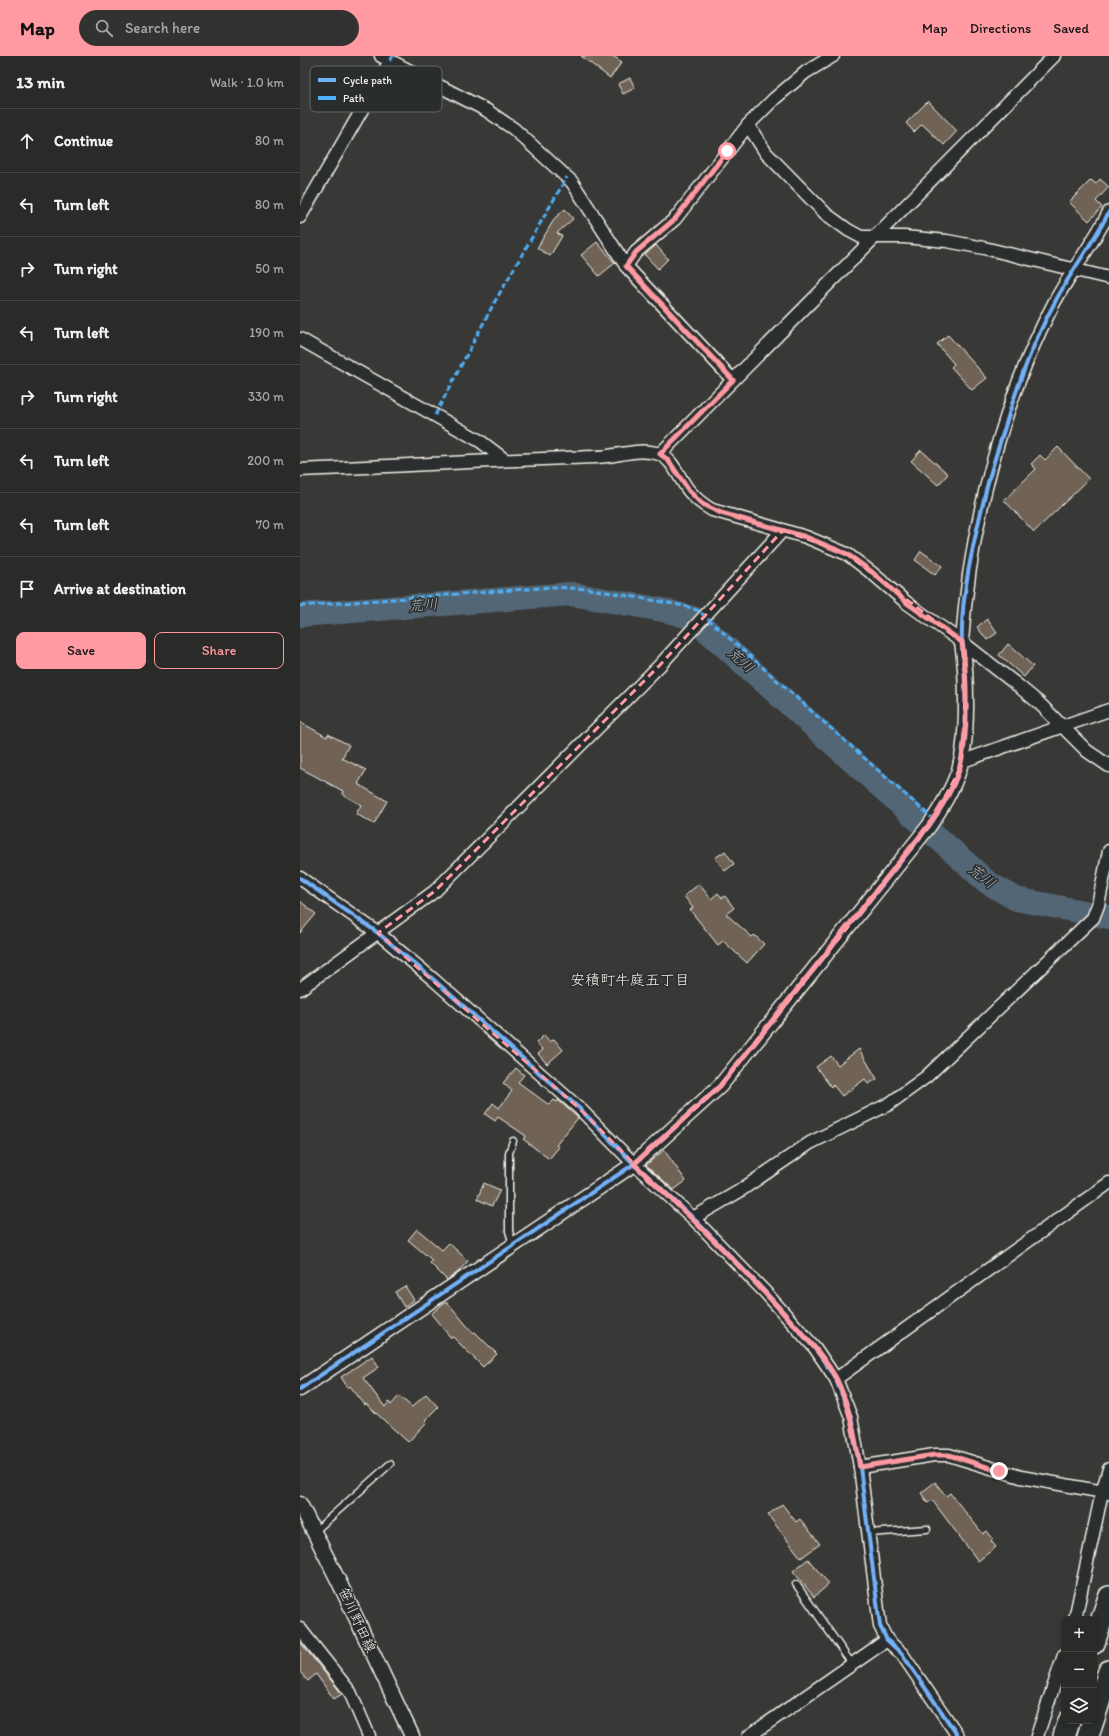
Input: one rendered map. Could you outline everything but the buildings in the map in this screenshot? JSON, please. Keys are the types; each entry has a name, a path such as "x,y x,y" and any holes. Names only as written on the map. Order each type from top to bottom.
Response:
{"highway":[{"path":"1097,1634 1109,1597"},
{"path":"1097,1710 1109,1671"},
{"path":"1064,1736 1068,1724"},
{"path":"1088,1736 1092,1724"}],"street":[{"path":"626,266 636,252 675,219 748,125 774,98 806,72 833,56"},
{"path":"660,454 1054,56"},
{"path":"385,58 401,66"},
{"path":"442,87 486,110 514,130 572,182 626,266 733,380"},
{"path":"300,217 356,112"},
{"path":"748,125 766,153 826,214 848,230 861,236 947,241 984,248 1109,278"},
{"path":"300,1389 634,1164 720,1086 928,826 951,788 960,762 964,733 965,678 962,642 965,599 975,539 990,473 1027,361 1055,302 1096,237 1109,212"},
{"path":"300,339 480,441 505,460"},
{"path":"300,470 598,457 650,452 660,454 668,460 689,491 702,504 712,510 783,530 822,543 847,554 872,572 907,603 962,642 1016,684 1094,758 1109,766"},
{"path":"300,989 435,891 660,665 783,530"},
{"path":"960,762 1109,710"},
{"path":"693,1218 738,1192 810,1143 889,1104 936,1068 1093,918 1098,905 1109,851"},
{"path":"300,878 378,933 434,980 580,1109 634,1164 693,1218 800,1330 815,1348 836,1380 851,1417 860,1467 880,1626 887,1640 902,1654 958,1736"},
{"path":"836,1380 1109,1184"},
{"path":"860,1467 934,1455 949,1455 1021,1476 1106,1492"},
{"path":"1075,1616 1106,1492 1109,1469"},
{"name":"笹川野田線","path":"300,1504 412,1736"},
{"path":"300,1629 350,1692 370,1736"},
{"path":"749,1736 887,1640"},
{"path":"1037,1736 1061,1664"}],"lane":[{"path":"512,1141 509,1153 509,1231 513,1245"},
{"path":"314,1532 390,1464"},
{"path":"868,1533 927,1529"},
{"path":"796,1584 852,1664"}],"highlighted area":[{"path":"783,530 847,554 962,642 965,678 964,733 959,771 929,826 720,1086 634,1164 580,1109 378,933 435,891 660,665"}],"waterway":[{"name":"荒川","path":"300,615 571,594 663,610 693,618 987,882 1016,899 1109,917"}],"marked path":[{"path":"390,61 393,56"},
{"path":"435,415 494,303 567,177"},
{"path":"300,606 553,587 590,589 685,606 699,611 933,819"}],"cycle path":[{"path":"300,1389 634,1164 720,1086 929,826 949,793 958,772 964,747 966,687 962,641 963,607 972,551 986,490 1009,414 1033,348 1061,291 1109,212"},
{"path":"300,878 378,933 434,980 580,1109 634,1164 693,1218 765,1292 815,1348 836,1379 851,1417 860,1467 880,1626 887,1640 902,1654 958,1736"}],"district":[{"name":"安積町牛庭五丁目","path":"630,980"}],"route":[{"path":"727,151 675,219 636,252 626,266 733,380 669,443 660,454 668,460 689,491 702,504 721,513 806,537 847,554 872,572 907,603 962,642 965,678 964,733 959,771 940,809 928,826 720,1086 634,1164 693,1218 765,1292 815,1348 836,1380 846,1403 855,1434 860,1467 934,1455 949,1455 999,1471"}]}
